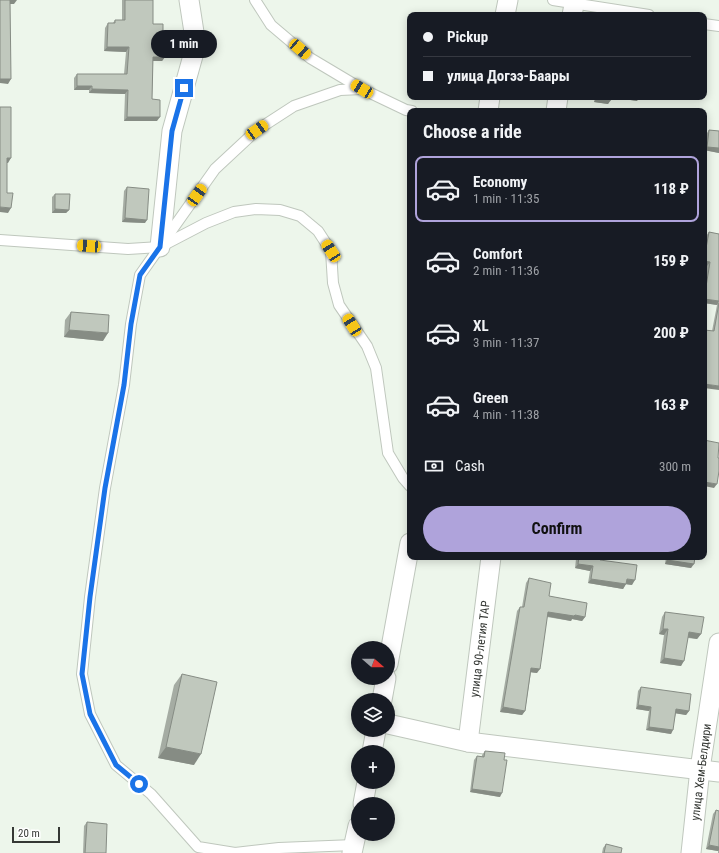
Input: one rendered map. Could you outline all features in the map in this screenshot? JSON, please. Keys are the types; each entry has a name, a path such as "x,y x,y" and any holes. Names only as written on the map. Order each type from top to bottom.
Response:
{"street":[{"path":"160,247 172,131 196,45 189,0"},
{"path":"506,12 508,0"},
{"path":"392,641 407,560"},
{"name":"улица 90-летия ТАР","path":"468,742 491,560"},
{"name":"улица Хем-Белдири","path":"691,853 700,769 719,643"},
{"path":"395,726 468,742 719,772"}],"lane":[{"path":"255,0 271,25 310,58 362,89 407,110"},
{"path":"552,0 574,6 624,12"},
{"path":"707,24 719,26"},
{"path":"353,849 278,848 236,853 198,847 151,794 116,765 90,714 82,674 90,597 105,488 124,385 131,324 140,275 215,169 257,130 294,106 340,90 362,89"},
{"path":"0,240 128,250 160,247 206,223 234,212 256,209 280,210 300,216 318,231 331,251 333,283 339,305 367,346 376,368 388,453 402,478 407,483"}],"building":[{"path":"0,0 10,0 11,79 0,79"},
{"path":"125,0 153,0 153,24 163,24 163,37 166,37 165,57 153,57 152,99 160,100 160,117 127,117 128,90 92,89 92,86 77,86 77,74 127,74 129,47 107,47 108,23 115,23 115,20 125,20"},
{"path":"0,107 11,107 11,158 7,158 7,193 13,193 11,208 0,207"},
{"path":"709,130 719,131 719,148 707,147"},
{"path":"127,187 149,189 147,220 125,218"},
{"path":"55,194 70,194 69,210 55,209"},
{"path":"709,232 719,234 719,301 707,299 707,280 710,262 707,262 707,243"},
{"path":"719,303 719,386 707,384 707,330 714,331"},
{"path":"71,312 109,315 108,333 69,330"},
{"path":"707,441 719,443 719,471 717,484 707,482"},
{"path":"579,560 600,560 637,565 635,580 627,579 626,584 591,579 593,566 578,564"},
{"path":"667,560 695,560 694,564"},
{"path":"529,578 551,583 549,596 587,603 585,617 548,612 540,669 531,668 525,711 503,707 520,607 524,607"},
{"path":"665,612 704,617 701,634 689,632 684,661 664,658 668,629 663,629"},
{"path":"182,674 217,682 201,754 166,747"},
{"path":"641,687 691,694 689,711 676,709 673,730 649,727 651,707 638,705"},
{"path":"485,751 505,753 504,760 507,760 502,793 472,789 477,756 484,757"},
{"path":"716,810 719,811 719,847 709,845"},
{"path":"87,822 107,824 106,853 85,853"},
{"path":"606,844 622,848 621,853 604,853"}],"route":[{"path":"139,784 116,765 90,714 82,674 90,597 105,488 124,385 131,324 140,275 160,247 172,131 184,88"}]}
